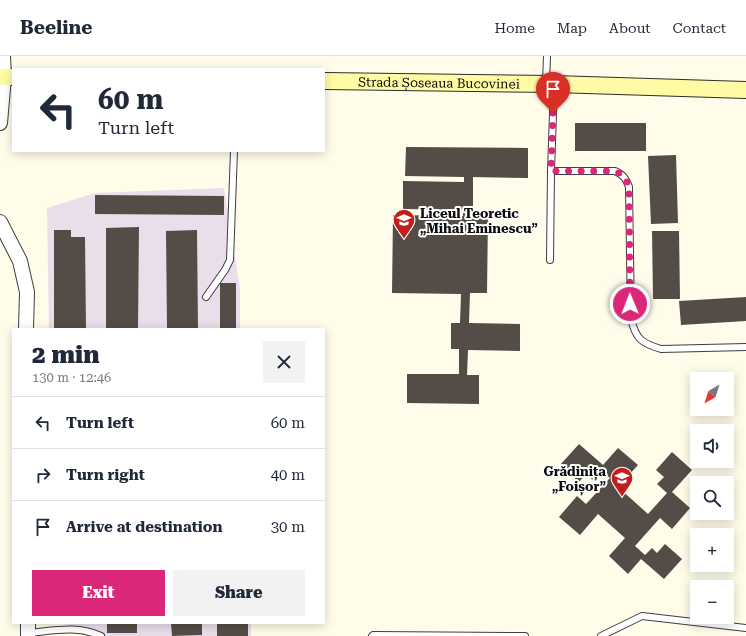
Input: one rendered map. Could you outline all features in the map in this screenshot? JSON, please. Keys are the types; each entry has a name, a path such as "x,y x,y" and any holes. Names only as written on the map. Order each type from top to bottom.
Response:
{"main road":[{"name":"Strada Șoseaua Bucovinei","path":"325,81 550,84 746,90"}],"street":[{"path":"0,123 8,77 3,56"},
{"path":"0,222 20,261 27,292 26,328"}],"lane":[{"path":"547,56 550,84 550,260"},
{"path":"206,297 225,270 230,260 234,152"},
{"path":"551,171 615,171 622,174 626,178 629,187 631,319 634,331 640,340 648,345 661,349 746,347"},
{"path":"601,636 642,616 746,628"},
{"path":"28,631 68,629 90,631 101,636"},
{"path":"372,636 525,636"}],"shaded area":[{"path":"224,188 240,289 240,328 49,328 47,208 95,193"},
{"path":"65,624 251,624 251,636 109,636"}],"building":[{"path":"575,123 646,123 646,151 575,151"},
{"path":"406,147 528,148 528,178 473,177 473,215 488,215 487,293 470,293 469,323 520,324 520,351 468,350 467,375 479,375 479,404 407,403 407,374 459,374 459,349 451,349 451,323 460,323 461,294 392,293 393,215 463,216 463,210 403,209 403,181 464,182 464,177 405,176"},
{"path":"676,155 678,223 651,224 648,156"},
{"path":"95,195 224,196 224,215 95,214"},
{"path":"139,227 138,328 106,328 106,228"},
{"path":"54,230 71,230 71,237 85,237 86,328 54,328"},
{"path":"197,230 198,328 167,328 166,231"},
{"path":"652,231 679,231 680,299 653,299"},
{"path":"220,283 236,283 236,328 220,328"},
{"path":"746,297 746,321 681,325 679,301"},
{"path":"579,444 603,465 618,448 638,465 618,487 648,514 667,493 657,484 664,477 656,470 672,452 692,470 672,492 690,508 672,529 660,518 635,546 645,555 652,548 657,553 665,544 682,559 664,579 641,559 628,574 609,556 625,538 598,514 580,535 559,517 577,496 586,504 610,478 602,471 594,481 586,474 579,482 560,465"},
{"path":"107,624 137,624 137,633 107,633"},
{"path":"171,624 202,624 202,635 172,636"},
{"path":"217,624 248,624 248,636 217,636"}],"place":[{"name":"Liceul Teoretic „Mihai Eminescu”","path":"404,240"},
{"name":"Grădinița „Foișor”","path":"622,498"}],"route":[{"path":"553,113 551,171 605,170 615,171 622,174 626,178 629,187 630,304"}]}
